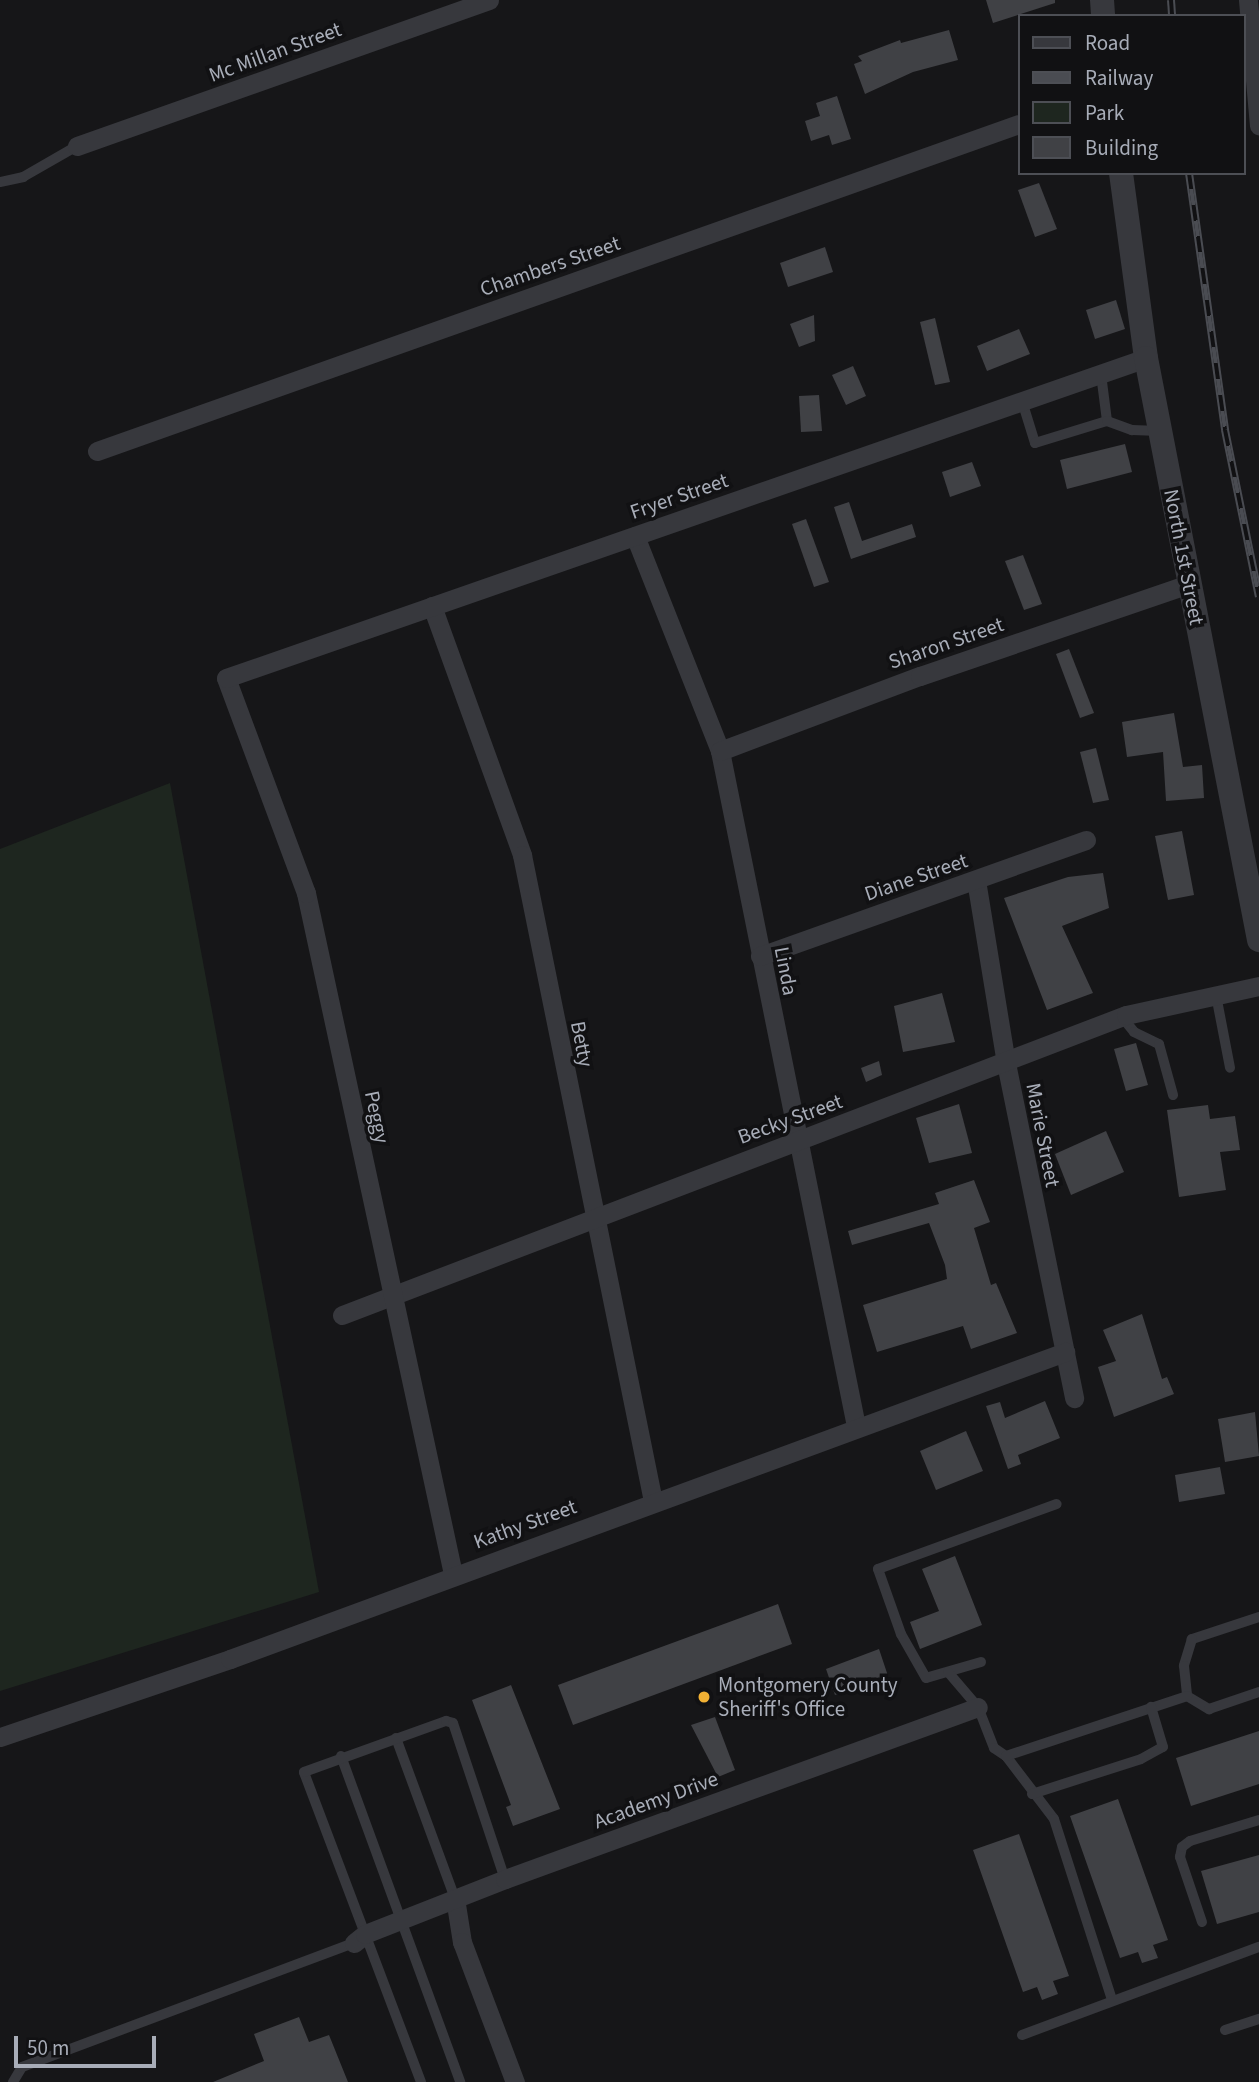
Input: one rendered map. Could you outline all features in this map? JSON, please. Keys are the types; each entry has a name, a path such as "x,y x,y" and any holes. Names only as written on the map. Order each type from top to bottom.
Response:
{"street":[{"name":"Mc Millan Street","path":"77,146 489,0"},
{"path":"1248,0 1259,126"},
{"name":"Chambers Street","path":"97,451 1018,124"},
{"name":"North 1st Street","path":"1121,175 1146,358 1259,940"},
{"name":"Fryer Street","path":"226,678 1146,358"},
{"name":"Linda","path":"635,536 720,751 796,1140 856,1426"},
{"name":"Sharon Street","path":"720,751 920,676 1189,584"},
{"name":"Betty","path":"432,606 522,855 593,1218 653,1501"},
{"name":"Peggy","path":"226,678 306,893 453,1574"},
{"name":"Diane Street","path":"760,956 1086,840"},
{"name":"Marie Street","path":"975,880 1006,1063 1073,1398"},
{"name":"Becky Street","path":"342,1315 1122,1017 1259,986"},
{"name":"Kathy Street","path":"0,1737 230,1659 453,1574 1065,1352"},
{"name":"Academy Drive","path":"359,1938 454,1898 978,1707"},
{"path":"454,1898 463,1942 515,2082"}],"lane":[{"path":"0,182 23,177 77,146"},
{"path":"1101,374 1107,421"},
{"path":"1022,401 1035,443 1107,421 1132,430 1160,431"},
{"path":"1216,995 1230,1068"},
{"path":"1122,1017 1134,1032 1159,1044 1173,1096"},
{"path":"981,1662 926,1678 901,1634 878,1569 1058,1504"},
{"path":"1187,1696 1184,1665 1192,1639 1259,1617"},
{"path":"948,1672 978,1707 994,1748 1006,1756 1032,1794 1054,1819 1112,2000"},
{"path":"1006,1756 1187,1696 1209,1709 1259,1692"},
{"path":"1032,1794 1141,1759 1163,1747 1151,1707"},
{"path":"421,2082 359,1938 304,1772 341,1756 446,1721 453,1723 505,1879"},
{"path":"396,1738 454,1898"},
{"path":"341,1756 404,1919 460,2082"},
{"path":"1202,1922 1180,1857 1182,1847 1190,1841 1259,1821"},
{"path":"13,2082 22,2067 359,1938"},
{"path":"1022,2035 1259,1947"},
{"path":"1225,2031 1259,2019"}],"green space":[{"path":"170,783 319,1592 0,1691 0,849"}],"building":[{"path":"986,0 1055,0 1055,3 993,23"},
{"path":"949,30 958,60 913,72 865,94 854,64 862,61 858,56 900,40 901,43"},
{"path":"837,96 851,139 832,145 829,135 811,141 805,121 820,116 816,103"},
{"path":"1039,183 1057,229 1035,237 1018,190"},
{"path":"825,247 833,272 788,287 780,263"},
{"path":"1116,300 1125,329 1095,339 1086,310"},
{"path":"814,315 815,341 799,347 790,324"},
{"path":"935,318 950,382 935,385 920,322"},
{"path":"1019,329 1030,354 987,371 977,346"},
{"path":"853,366 866,396 846,405 832,375"},
{"path":"819,395 822,431 801,432 799,396"},
{"path":"1125,444 1132,472 1067,489 1060,460"},
{"path":"972,462 981,486 950,497 942,472"},
{"path":"849,502 862,541 912,524 916,537 851,559 834,507"},
{"path":"806,519 829,582 814,587 792,524"},
{"path":"1023,555 1042,604 1024,610 1005,561"},
{"path":"1069,649 1094,713 1080,718 1056,654"},
{"path":"1174,713 1183,767 1202,765 1204,798 1166,801 1163,752 1127,757 1122,722"},
{"path":"1096,748 1109,800 1093,803 1080,752"},
{"path":"1182,831 1194,895 1168,900 1155,836"},
{"path":"1103,873 1109,908 1062,926 1093,993 1047,1010 1004,898 1068,877"},
{"path":"942,993 955,1042 903,1052 894,1006"},
{"path":"1136,1043 1148,1085 1126,1091 1114,1049"},
{"path":"879,1061 882,1075 866,1082 861,1068"},
{"path":"959,1104 972,1153 929,1163 916,1118"},
{"path":"1208,1105 1210,1119 1235,1116 1240,1150 1220,1152 1226,1190 1179,1197 1167,1110"},
{"path":"1106,1131 1124,1172 1071,1195 1055,1154"},
{"path":"974,1180 990,1222 974,1228 991,1285 996,1283 1017,1333 971,1349 963,1326 877,1352 863,1305 947,1279 945,1265 929,1223 852,1245 848,1231 939,1204 935,1193"},
{"path":"1142,1314 1162,1379 1167,1377 1174,1394 1114,1417 1098,1367 1116,1361 1103,1330"},
{"path":"1045,1401 1060,1438 1018,1455 1021,1464 1008,1469 986,1406 1000,1402 1005,1418"},
{"path":"1255,1412 1259,1456 1225,1462 1218,1419"},
{"path":"966,1431 983,1471 936,1490 920,1451"},
{"path":"1220,1467 1225,1494 1179,1502 1175,1475"},
{"path":"955,1556 982,1625 920,1649 910,1622 939,1611 922,1569"},
{"path":"778,1604 792,1644 573,1725 558,1685"},
{"path":"879,1649 888,1676 835,1695 826,1669"},
{"path":"511,1685 560,1809 513,1826 506,1807 511,1805 472,1700"},
{"path":"715,1717 735,1770 718,1777 691,1725"},
{"path":"1259,1731 1259,1784 1191,1806 1176,1758"},
{"path":"1118,1799 1168,1940 1153,1945 1158,1958 1142,1963 1138,1952 1120,1958 1070,1816"},
{"path":"1019,1834 1069,1976 1053,1981 1058,1994 1042,2000 1037,1987 1023,1992 973,1850"},
{"path":"1259,1855 1259,1912 1217,1924 1201,1871"},
{"path":"299,2017 309,2042 329,2035 348,2082 213,2082 264,2061 254,2034"}],"railway":[{"path":"1171,0 1172,14"},
{"path":"1189,175 1225,430 1259,597"}],"place":[{"name":"Montgomery County Sheriff's Office","path":"704,1697"}]}
